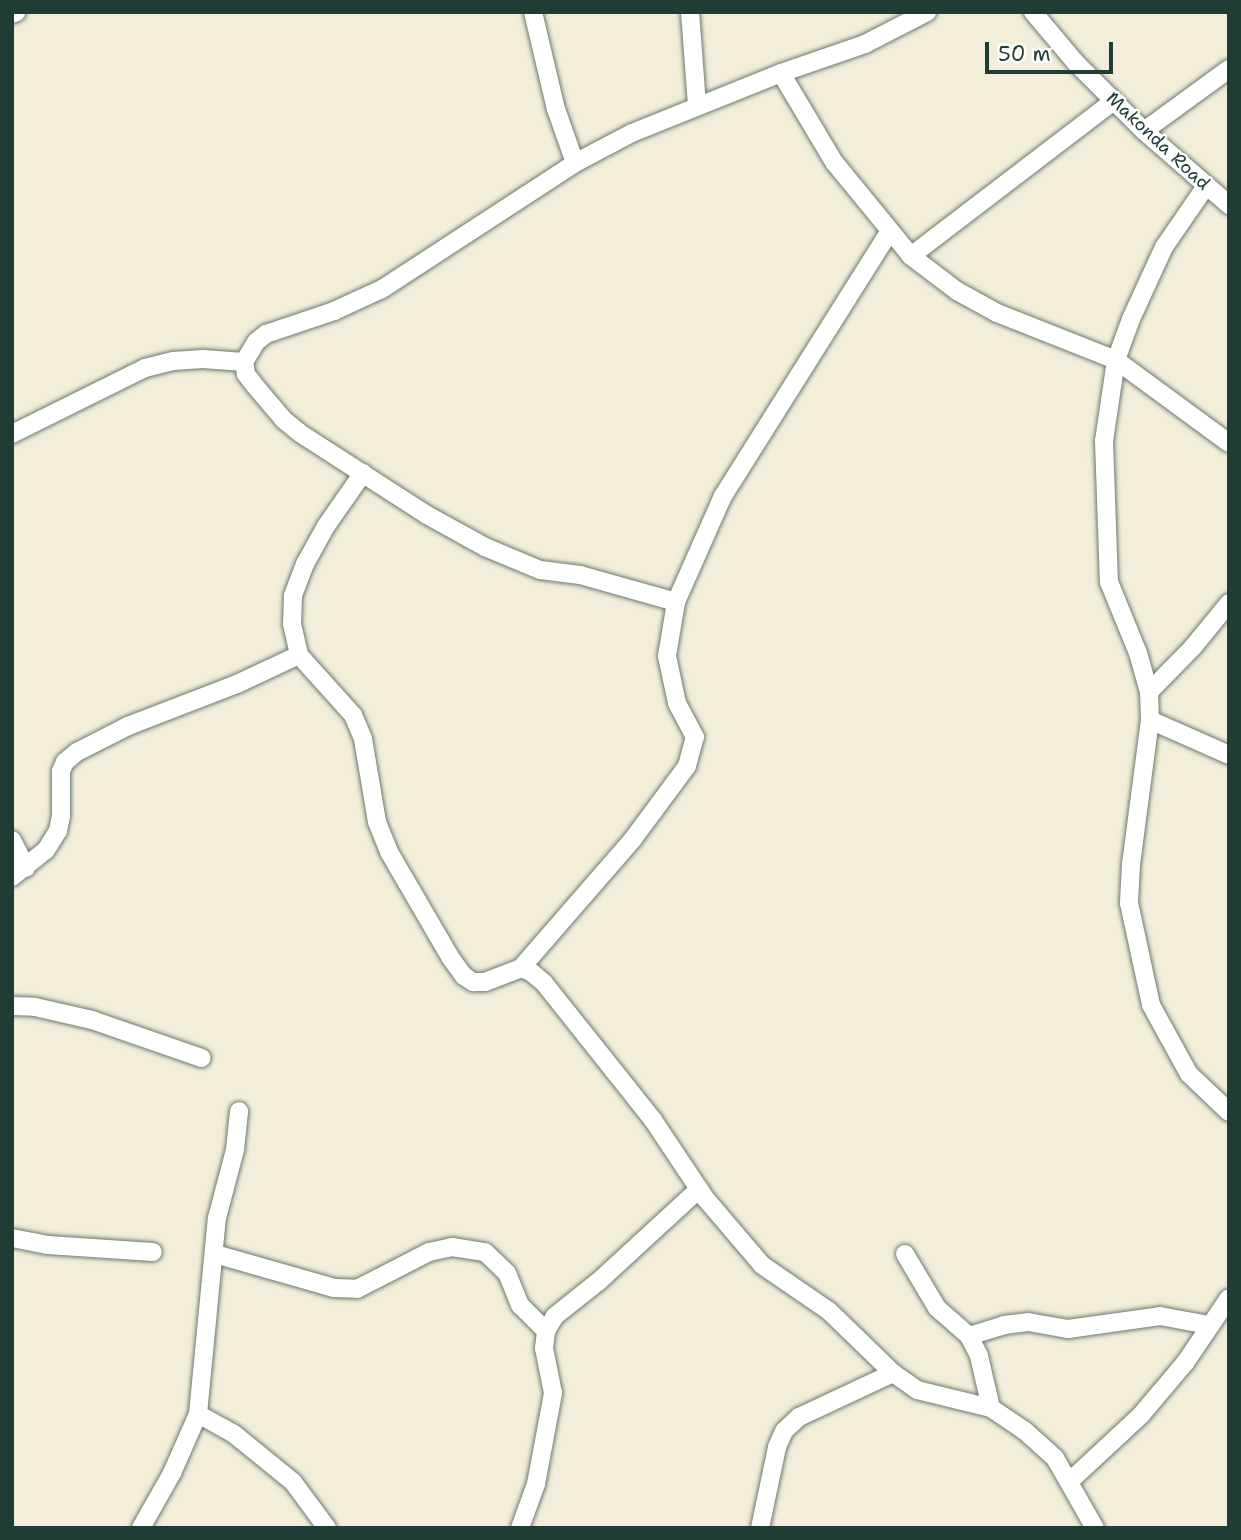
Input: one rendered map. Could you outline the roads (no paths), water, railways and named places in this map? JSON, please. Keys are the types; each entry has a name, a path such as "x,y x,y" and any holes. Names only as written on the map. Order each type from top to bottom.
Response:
{"street":[{"path":"533,12 556,109 575,163"},
{"path":"690,12 697,106"},
{"path":"244,362 256,342 266,334 334,311 382,289 575,163 632,133 781,73 865,44 927,12"},
{"name":"Makonda Road","path":"1033,12 1144,131 1229,205"},
{"path":"1144,131 1229,69"},
{"path":"781,73 834,162 911,256 957,291 997,313 1116,360 1229,443"},
{"path":"911,256 1114,101"},
{"path":"1206,186 1164,247 1116,360 1104,441 1109,582 1138,653 1149,692 1150,720 1129,903 1151,1005 1189,1074 1229,1112"},
{"path":"363,473 326,526 305,564 293,596 292,624 299,655 353,715 363,739 377,822 389,852 450,957 464,976 473,982 485,982 521,968 662,804 687,766 695,737 677,703 667,656 676,601 723,496 889,232"},
{"path":"12,435 145,368 183,360 244,362"},
{"path":"244,362 251,380 284,420 428,515 514,561 540,570 622,585 676,601"},
{"path":"1149,692 1193,647 1229,603"},
{"path":"12,840 19,872 46,850 58,831 61,816 61,771 76,752 128,726 237,684 299,655"},
{"path":"1150,720 1229,755"},
{"path":"521,968 531,972 544,984 653,1121 699,1189 762,1265 784,1283 829,1311 893,1373 917,1390 991,1408 1055,1458 1096,1528"},
{"path":"12,1006 35,1007 92,1020 202,1058"},
{"path":"141,1528 172,1473 198,1414 217,1218 235,1150 239,1111"},
{"path":"520,1528 536,1484 553,1393 544,1348 546,1331 555,1316 599,1281 699,1189"},
{"path":"12,1238 48,1245 153,1252"},
{"path":"215,1254 334,1288 357,1289 429,1252 452,1247 485,1252 506,1273 520,1305 546,1331"},
{"path":"905,1254 937,1308 969,1336 979,1356 991,1408"},
{"path":"1070,1482 1140,1415 1185,1363 1229,1298"},
{"path":"969,1336 1004,1325 1028,1322 1068,1329 1160,1316 1209,1325"},
{"path":"760,1528 777,1447 784,1431 799,1417 893,1373"},
{"path":"198,1414 234,1434 293,1482 327,1528"}]}
